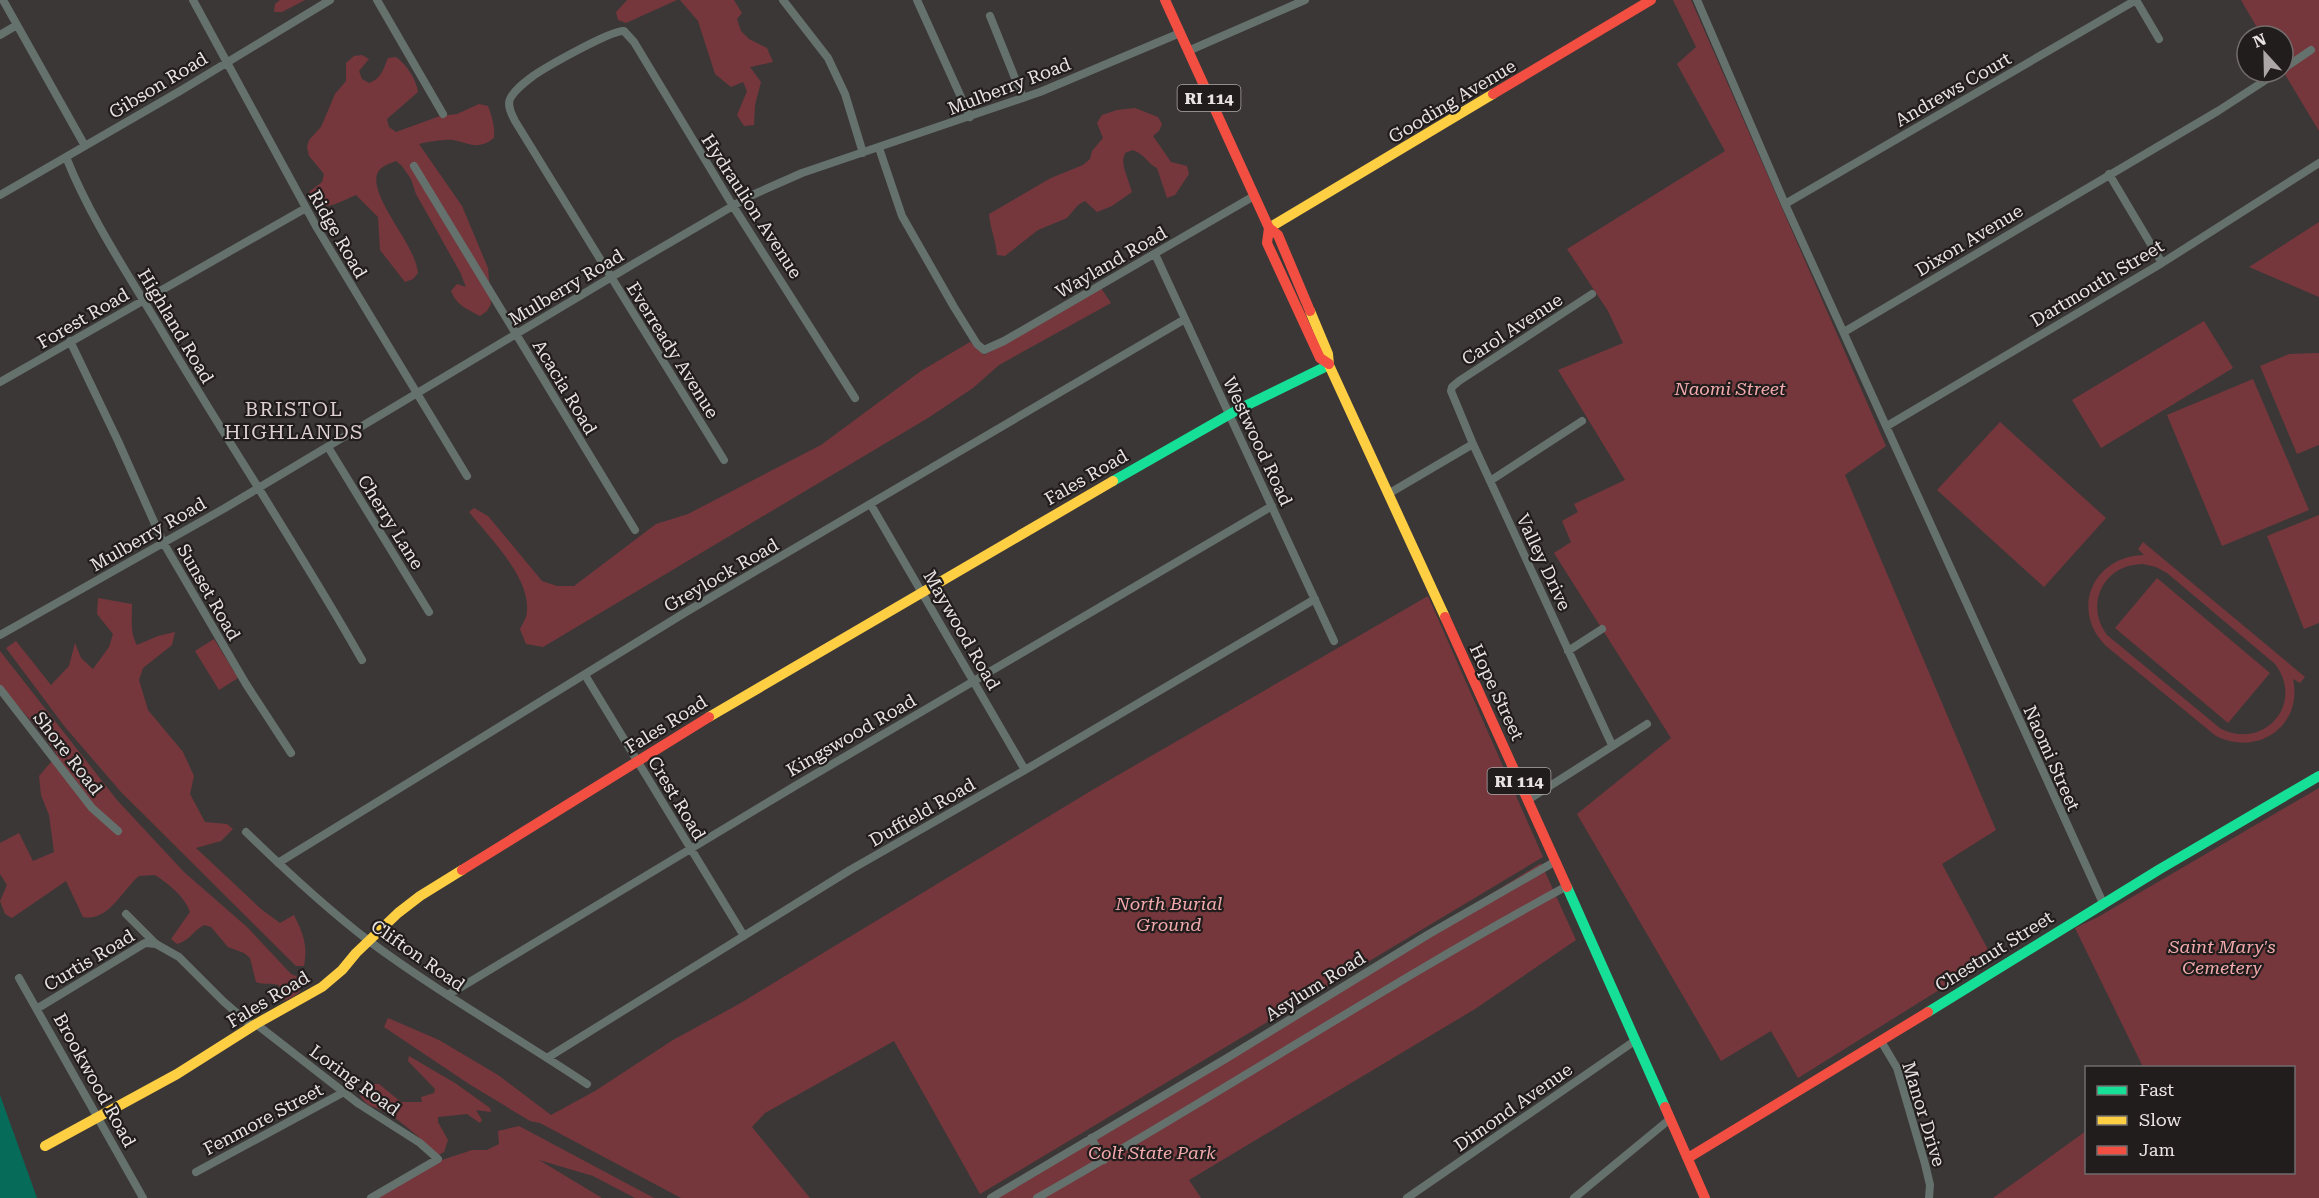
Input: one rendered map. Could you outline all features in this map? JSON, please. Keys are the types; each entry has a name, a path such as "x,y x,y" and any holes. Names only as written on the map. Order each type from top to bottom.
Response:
{"street":[{"path":"3,0 85,146"},
{"name":"Ridge Road","path":"193,0 306,208 467,476"},
{"name":"Gibson Road","path":"0,195 330,0"},
{"path":"377,0 443,114"},
{"path":"783,0 828,58 845,94 863,153"},
{"path":"917,0 970,117"},
{"name":"Hope Street","path":"1165,0 1269,228 1267,243 1320,358 1329,365 1556,861 1705,1198"},
{"path":"1188,51 1305,0"},
{"name":"Gooding Avenue","path":"1269,228 1651,0"},
{"name":"Naomi Street","path":"1697,0 1785,204 2103,903"},
{"path":"2136,0 2159,39"},
{"name":"Andrews Court","path":"1785,204 2136,0"},
{"path":"990,16 1023,98"},
{"path":"0,35 17,25"},
{"name":"Hydraulion Avenue","path":"510,100 520,87 534,76 605,37 624,31 634,42 733,206 855,398"},
{"name":"Mulberry Road","path":"0,635 259,488 733,206 793,177 1023,98 1180,33"},
{"path":"2295,61 2311,50"},
{"name":"Dixon Avenue","path":"1844,332 2218,111 2260,84"},
{"name":"Everready Avenue","path":"510,100 510,109 515,121 724,460"},
{"name":"Wayland Road","path":"879,148 902,216 954,307 982,348 988,349 1254,196"},
{"name":"Highland Road","path":"66,157 86,203 143,300 314,575 362,660"},
{"name":"Dartmouth Street","path":"1887,426 2162,263 2319,163"},
{"name":"Acacia Road","path":"414,166 634,530"},
{"path":"2109,174 2162,263"},
{"name":"Forest Road","path":"0,382 306,208"},
{"name":"Westwood Road","path":"1155,254 1334,641"},
{"name":"Carol Avenue","path":"1451,391 1459,381 1592,294"},
{"name":"Greylock Road","path":"278,863 686,612 1185,319"},
{"name":"Sunset Road","path":"70,341 163,543 246,684 291,753"},
{"name":"Fales Road","path":"45,1146 177,1074 254,1025 322,987 398,913 432,888 745,695 1229,415 1329,365"},
{"name":"Valley Drive","path":"1451,391 1473,444 1612,745"},
{"path":"1490,481 1582,421"},
{"path":"1388,494 1473,444"},
{"name":"Cherry Lane","path":"328,447 429,612"},
{"name":"Maywood Road","path":"871,505 1024,770"},
{"name":"Kingswood Road","path":"448,994 974,680 1272,506"},
{"name":"Duffield Road","path":"548,1058 850,870 1315,599"},
{"path":"1568,651 1602,629"},
{"name":"Crest Road","path":"585,675 744,936"},
{"name":"Shore Road","path":"0,689 92,808 118,831"},
{"path":"1528,800 1647,724"},
{"name":"Chestnut Street","path":"1688,1158 2230,826 2319,776"},
{"name":"Clifton Road","path":"246,832 278,863 369,940 587,1084"},
{"name":"Asylum Road","path":"991,1198 1227,1058 1429,933 1556,861"},
{"path":"1037,1198 1465,942 1567,886"},
{"name":"Loring Road","path":"126,915 156,944 179,957 224,1002 344,1092 420,1143 438,1159 370,1198"},
{"name":"Curtis Road","path":"38,1008 145,943 156,944"},
{"name":"Brookwood Road","path":"19,978 38,1008 143,1198"},
{"name":"Dimond Avenue","path":"1407,1198 1636,1040"},
{"name":"Manor Drive","path":"1881,1041 1897,1068 1925,1164 1930,1185 1929,1198"},
{"name":"Fenmore Street","path":"196,1172 344,1092"},
{"path":"1574,1198 1670,1119"},
{"path":"1091,1138 1104,1160"}],"green space":[{"path":"280,0 305,0 282,12 274,12 275,4"},
{"path":"627,0 677,0 626,23 618,20 616,12"},
{"path":"680,0 734,0 742,13 737,19 741,31 749,39 767,48 773,62 750,67 761,82 755,105 754,125 744,126 737,115 747,91 743,82 731,87 715,74 698,21"},
{"path":"1673,0 1691,0 1886,446 1845,475 1996,830 1942,864 1992,957 1798,1078 1771,1031 1721,1061 1577,814 1671,738 1554,553 1571,542 1562,521 1578,512 1574,504 1625,480 1558,370 1623,343 1608,311 1567,249 1725,151 1677,64 1696,47"},
{"path":"2241,0 2319,0 2319,131 2291,84 2295,84 2295,24 2255,24"},
{"path":"362,55 369,59 359,71 362,79 369,83 379,76 388,58 396,57 400,60 413,77 418,92 387,119 389,127 396,132 440,116 457,114 479,104 488,106 493,122 494,138 488,142 473,145 446,140 419,144 462,206 488,268 491,304 480,316 462,306 453,296 451,291 457,284 466,287 460,272 416,194 411,179 396,161 380,169 377,174 377,184 380,196 415,261 418,273 413,279 405,282 380,250 378,217 356,195 336,204 324,206 313,200 309,192 322,182 324,174 309,156 307,147 309,140 321,127 335,94 346,81 346,63 354,56"},
{"path":"1135,108 1158,117 1162,124 1153,136 1171,162 1187,166 1189,174 1175,195 1167,198 1157,168 1133,150 1125,153 1123,160 1132,192 1112,206 1097,212 1085,201 1078,205 1067,218 1038,230 1005,256 997,255 989,214 1051,178 1083,165 1090,159 1092,151 1103,138 1097,123 1102,115"},
{"path":"2319,222 2319,297 2249,267"},
{"path":"1101,288 1111,303 999,365 973,388 928,418 543,647 526,644 520,629 527,611 522,585 507,558 469,512 474,508 488,516 542,581 557,586 574,586 656,524 688,514 821,445 921,371 970,342 984,355"},
{"path":"2204,321 2233,368 2101,448 2072,400"},
{"path":"2319,353 2319,445 2297,454 2260,366 2289,354"},
{"path":"2253,379 2309,510 2222,546 2167,415"},
{"path":"2000,422 2106,518 2044,587 1937,490"},
{"path":"2319,515 2319,623 2304,629 2267,536"},
{"path":"2143,542 2305,677 2300,683 2293,679 2294,696 2291,711 2274,733 2261,740 2247,743 2232,742 2216,736 2106,646 2095,632 2089,616 2092,587 2100,574 2112,564 2126,558 2144,555 2138,549","holes":["2143,564 2167,573 2275,664 2283,679 2285,694 2283,707 2276,719 2265,728 2252,733 2237,734 2221,729 2107,635 2100,623 2097,611 2098,599 2108,578 2129,566"]},
{"path":"2157,578 2270,673 2228,723 2115,628"},
{"name":"North Burial Ground","path":"1428,596 1543,857 980,1194 894,1041 765,1113 752,1127 810,1198 681,1198 540,1123 530,1121 469,1084 384,1027 388,1018 439,1040 498,1075 551,1115 595,1091 673,1040 739,1004 1094,789"},
{"path":"98,598 132,604 132,631 137,645 175,632 172,645 143,668 139,680 148,710 183,752 194,776 190,794 205,822 227,824 233,829 221,841 196,848 261,909 280,923 294,915 304,939 304,966 296,966 121,792 65,727 6,648 16,641 51,685 69,666 75,643 81,658 93,669 109,647 113,634 97,614"},
{"path":"214,639 238,678 219,690 195,651"},
{"path":"0,651 117,800 184,872 247,927 291,974 305,980 298,994 283,1001 275,999 281,993 279,985 256,982 250,958 228,947 211,927 204,925 185,941 177,944 171,939 190,912 176,891 155,875 139,876 108,910 100,915 83,917 66,881 12,918 5,914 0,901 7,885 0,874 0,843 19,833 33,861 54,852 49,815 41,795 39,776 57,755 42,733 0,686"},
{"name":"Saint Mary's Cemetery","path":"2319,788 2319,1198 1993,1198 2085,1132 2085,1174 2295,1174 2295,1066 2143,1066 2075,928 2098,917"},
{"name":"Colt State Park","path":"1541,863 1576,940 1475,1009 1189,1180 1201,1198 990,1198 1227,1058"},
{"path":"409,1056 455,1083 490,1108 491,1112 476,1110 482,1120 480,1123 467,1114 438,1117 438,1122 448,1140 444,1152 437,1156 405,1126 392,1116 369,1105 360,1095 363,1084 379,1084 401,1102 422,1102 421,1097 434,1093 435,1089 408,1061"},
{"path":"519,1126 654,1198 635,1198 593,1176 539,1160 602,1198 376,1198 439,1161 472,1150 487,1150 499,1144 498,1131"}],"shaded area":[{"path":"0,1095 37,1198 0,1198"}],"traffic: fast":[{"path":"1113,481 1239,409 1329,365"},
{"path":"1928,1012 2160,869 2319,776"},
{"path":"1567,887 1665,1107"}],"traffic: slow":[{"path":"1269,228 1493,94"},
{"path":"1310,311 1328,354 1329,365 1445,617"},
{"path":"709,717 1113,481"},
{"path":"45,1146 177,1074 256,1024 322,987 398,913 420,896 462,870"}],"traffic: jam":[{"path":"1165,0 1269,228 1278,235 1310,311"},
{"path":"1493,94 1651,0"},
{"path":"1269,228 1267,243 1320,358 1329,364"},
{"path":"1445,617 1567,887"},
{"path":"462,870 709,717"},
{"path":"1688,1158 1928,1012"},
{"path":"1665,1107 1705,1198"}],"district":[{"name":"BRISTOL HIGHLANDS","path":"294,420"}]}
